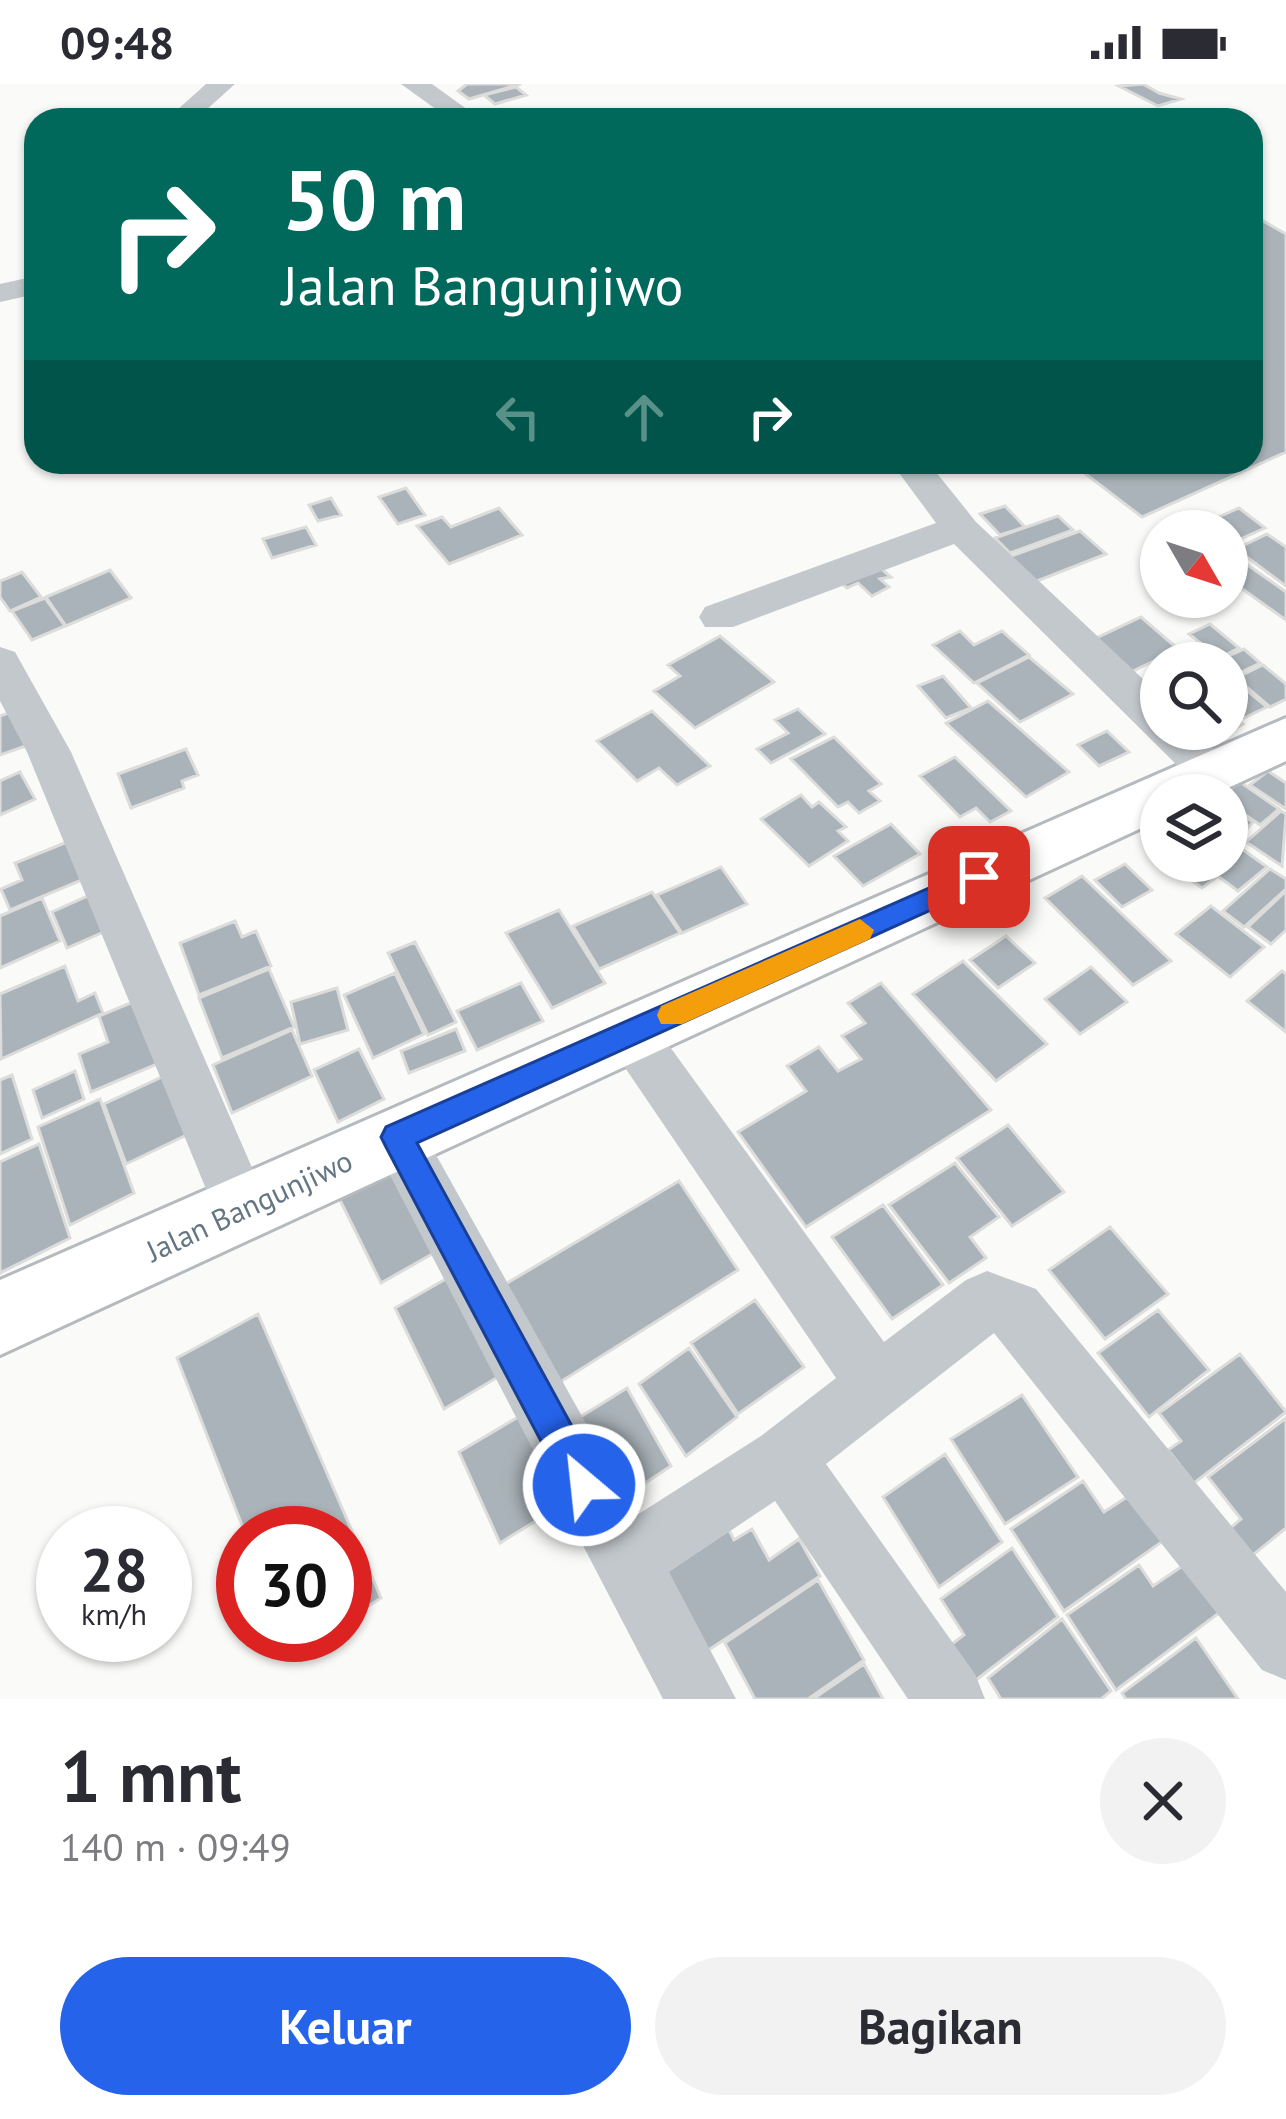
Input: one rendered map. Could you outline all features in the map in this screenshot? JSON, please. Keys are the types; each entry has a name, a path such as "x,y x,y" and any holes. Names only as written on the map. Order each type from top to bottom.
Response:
{"main road":[{"name":"Jalan Bangunjiwo","path":"1248,743 1286,738"},
{"name":"Jalan Bangunjiwo","path":"0,1318 631,1034 1190,750"}],"street":[{"path":"193,108 222,84"},
{"path":"414,84 451,108"},
{"path":"918,474 963,531 1140,702"},
{"path":"719,616 935,535 963,531"},
{"path":"0,662 49,752 242,1209"},
{"path":"631,1034 879,1387"},
{"path":"397,1137 701,1699"},
{"path":"626,1562 783,1458 987,1301 1016,1310 1286,1646"},
{"path":"783,1458 950,1699"}],"building":[{"path":"467,84 521,84 469,99 458,91"},
{"path":"1143,84 1181,99 1158,106 1119,86"},
{"path":"516,87 526,95 495,104 484,95"},
{"path":"1263,221 1286,234 1286,452 1263,462"},
{"path":"1086,474 1237,474 1158,510 1140,510 1140,515"},
{"path":"406,488 425,515 398,524 379,497"},
{"path":"331,498 341,515 318,521 309,505"},
{"path":"1005,506 1025,527 1000,535 980,514"},
{"path":"499,508 522,535 449,564 417,526 442,517 451,527"},
{"path":"1248,515 1265,528 1248,536"},
{"path":"1058,516 1073,530 1010,553 995,538"},
{"path":"306,527 316,545 272,558 263,539"},
{"path":"1080,531 1106,554 1032,583 1006,558"},
{"path":"1267,534 1286,547 1286,586 1248,558 1248,543"},
{"path":"872,561 891,577 880,579 889,587 872,596 858,583 847,588 835,578"},
{"path":"1248,565 1286,592 1286,620 1248,593"},
{"path":"110,570 131,598 66,626 46,597"},
{"path":"22,572 41,597 10,611 0,597 0,581"},
{"path":"45,598 65,626 32,640 12,611"},
{"path":"1140,617 1170,642 1140,642 1140,668 1127,674 1090,641"},
{"path":"1210,624 1232,642 1199,642 1189,634"},
{"path":"960,631 974,645 1002,631 1029,655 974,683 933,645"},
{"path":"720,636 774,682 695,728 654,691 680,676 668,665"},
{"path":"1248,652 1260,663 1248,669"},
{"path":"1029,657 1073,694 1020,722 977,683"},
{"path":"1263,665 1286,684 1286,699 1270,707 1248,688 1248,672"},
{"path":"943,676 971,708 946,718 918,686"},
{"path":"1248,691 1267,707 1248,716"},
{"path":"988,701 1069,772 1026,797 946,723"},
{"path":"798,709 825,734 771,763 757,749 788,733 775,720"},
{"path":"14,711 28,745 0,755 0,716"},
{"path":"652,711 710,766 677,785 659,768 637,781 597,741"},
{"path":"1107,731 1129,752 1099,766 1078,745"},
{"path":"834,737 881,784 869,791 880,801 859,813 848,802 838,807 791,759"},
{"path":"186,749 198,775 182,781 184,788 131,808 118,774"},
{"path":"955,757 1011,811 990,822 976,808 960,817 920,776"},
{"path":"1268,771 1286,783 1286,809 1250,785"},
{"path":"20,772 35,799 0,815 0,781"},
{"path":"1248,788 1279,809 1260,825 1248,817"},
{"path":"801,795 812,807 819,802 846,827 838,831 848,841 809,866 761,819"},
{"path":"1281,811 1286,814 1282,866 1248,840"},
{"path":"891,824 920,854 863,886 834,856"},
{"path":"72,840 89,877 10,910 1,889 22,880 15,863"},
{"path":"1248,853 1267,867 1238,891 1226,882 1248,882"},
{"path":"1125,864 1152,890 1122,907 1095,880"},
{"path":"721,867 747,904 682,933 657,895"},
{"path":"1270,869 1286,879 1286,889 1244,927 1223,911"},
{"path":"1082,876 1171,961 1133,985 1045,898"},
{"path":"99,891 115,927 67,948 52,912"},
{"path":"1286,891 1286,930 1271,944 1248,927"},
{"path":"652,892 680,933 599,969 573,926"},
{"path":"42,898 60,941 0,968 0,916"},
{"path":"1211,906 1264,947 1230,977 1176,934"},
{"path":"559,910 605,983 552,1008 506,933"},
{"path":"235,921 242,937 256,931 271,966 199,995 180,943"},
{"path":"1006,936 1035,963 998,988 970,960"},
{"path":"415,942 456,1022 428,1035 388,953"},
{"path":"963,961 1047,1044 996,1081 913,994"},
{"path":"65,966 78,1001 95,993 103,1013 1,1059 0,994"},
{"path":"1091,967 1127,1002 1080,1034 1045,999"},
{"path":"269,969 294,1027 222,1058 199,998"},
{"path":"1282,971 1286,974 1286,1032 1247,1001"},
{"path":"395,973 424,1034 373,1058 344,995"},
{"path":"521,983 543,1021 477,1050 457,1011"},
{"path":"881,983 991,1110 806,1227 738,1132 806,1091 787,1066 819,1047 838,1071 861,1059 842,1036 865,1023 848,1003"},
{"path":"337,988 348,1030 300,1044 291,1002"},
{"path":"147,996 169,1059 91,1092 79,1054 108,1042 99,1016"},
{"path":"456,1029 465,1051 409,1073 401,1051"},
{"path":"292,1030 312,1076 232,1113 213,1065"},
{"path":"359,1049 384,1099 338,1122 314,1070"},
{"path":"177,1070 201,1128 126,1164 104,1104"},
{"path":"75,1071 84,1099 42,1118 33,1090"},
{"path":"12,1075 32,1139 0,1154 0,1080"},
{"path":"100,1099 134,1193 70,1225 38,1127"},
{"path":"1008,1125 1064,1192 1012,1226 957,1158"},
{"path":"39,1144 70,1238 0,1273 0,1162"},
{"path":"955,1163 999,1217 970,1237 986,1258 949,1283 889,1205"},
{"path":"397,1168 441,1249 381,1283 339,1198"},
{"path":"679,1181 738,1270 546,1391 492,1292"},
{"path":"883,1205 943,1285 892,1319 832,1237"},
{"path":"1110,1227 1168,1294 1105,1339 1049,1270"},
{"path":"451,1276 503,1374 444,1409 395,1308"},
{"path":"755,1300 804,1367 738,1414 691,1343"},
{"path":"1158,1310 1209,1370 1149,1417 1098,1353"},
{"path":"258,1314 341,1506 235,1506 177,1358"},
{"path":"689,1348 737,1417 686,1456 639,1384"},
{"path":"1240,1354 1286,1412 1194,1483 1168,1450 1181,1441 1159,1413"},
{"path":"627,1388 671,1466 621,1499 577,1419"},
{"path":"1022,1395 1078,1477 1005,1524 951,1439"},
{"path":"525,1413 568,1501 500,1543 459,1452"},
{"path":"1286,1418 1286,1528 1248,1559 1227,1531 1241,1519 1208,1477"},
{"path":"945,1454 1002,1542 939,1587 883,1497"},
{"path":"1083,1481 1104,1512 1130,1495 1163,1541 1064,1611 1011,1529"},
{"path":"722,1517 734,1540 752,1529 769,1560 799,1539 820,1576 701,1655 653,1559"},
{"path":"1012,1548 1058,1617 972,1683 948,1647 964,1635 941,1599"},
{"path":"1139,1565 1153,1586 1184,1565 1219,1613 1116,1690 1067,1615"},
{"path":"372,1577 381,1598 372,1604"},
{"path":"818,1580 864,1660 808,1699 755,1699 725,1643"},
{"path":"1062,1619 1111,1691 1101,1699 1001,1699 988,1678"},
{"path":"1196,1638 1238,1699 1126,1699 1122,1693"},
{"path":"864,1664 883,1699 813,1699"}],"slow traffic":[{"path":"672,1015 860,930"}],"route":[{"path":"584,1485 397,1137 979,877"}]}
